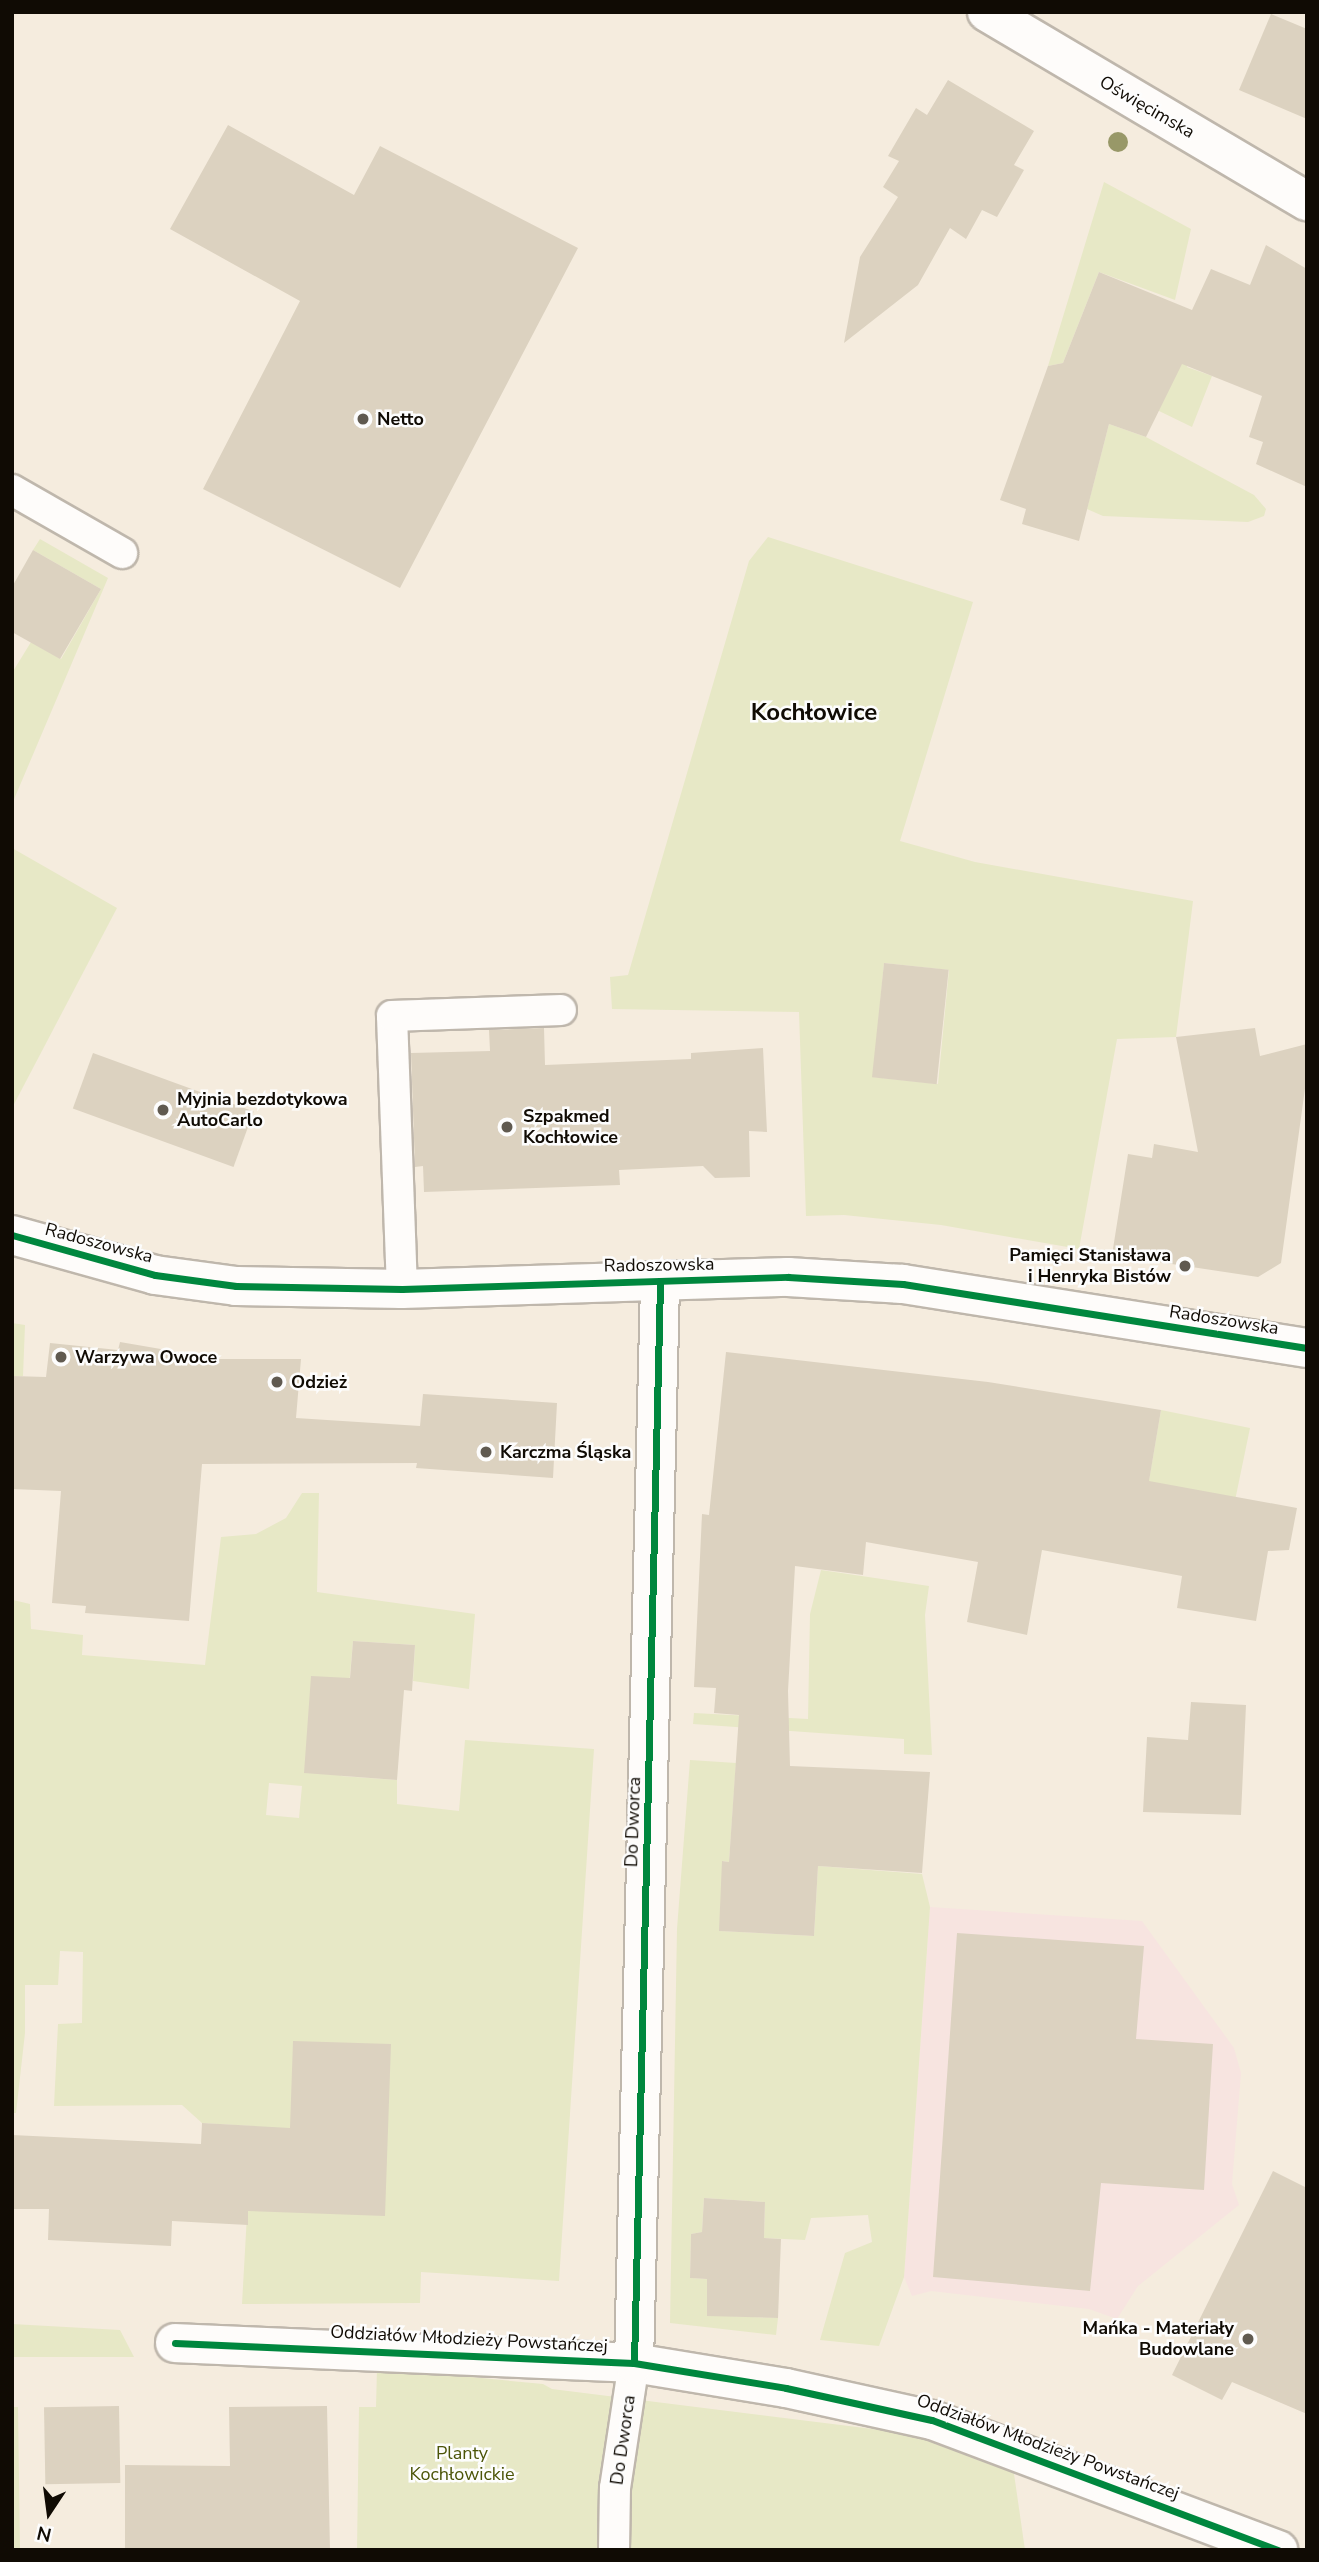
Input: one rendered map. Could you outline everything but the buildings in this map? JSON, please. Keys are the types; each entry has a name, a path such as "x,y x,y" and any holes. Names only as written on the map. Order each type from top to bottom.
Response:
{"street":[{"name":"Oświęcimska","path":"987,12 1307,201"},
{"name":"Radoszowska","path":"12,1235 155,1275 236,1286 402,1289 788,1277 902,1284 1307,1349"},
{"name":"Do Dworca","path":"634,2362 660,1281"},
{"name":"Oddziałów Młodzieży Powstańczej","path":"175,2343 634,2362 908,2413 1010,2446 1278,2550"}],"lane":[{"path":"12,489 122,553"},
{"path":"402,1289 392,1016 561,1010"},
{"name":"Do Dworca","path":"614,2550 615,2488 634,2362"}],"shaded area":[{"path":"930,1907 1142,1921 1234,2048 1241,2073 1232,2184 1239,2205 1138,2286 1117,2319 1089,2309 931,2291 912,2296 904,2277"}],"green space":[{"path":"1104,182 1191,229 1175,300 1099,272 1063,363 1048,366"},
{"path":"1180,340 1195,346 1187,367 1212,376 1192,427 1157,410"},
{"path":"1109,424 1146,437 1254,495 1266,509 1264,516 1248,522 1103,516 1087,509"},
{"path":"768,537 973,602 900,841 975,862 1193,901 1176,1037 1117,1039 1079,1249 941,1225 844,1215 806,1216 799,1012 612,1009 610,977 628,975 749,561","holes":["884,963 949,970 938,1084 873,1077"]},
{"path":"40,539 108,578 12,804 12,673 31,642 61,659 101,589 33,550"},
{"path":"12,848 117,908 12,1108"},
{"path":"12,1323 25,1325 23,1376 12,1376"},
{"path":"1161,1410 1250,1428 1226,1544 1144,1509"},
{"path":"302,1493 319,1493 317,1592 475,1614 469,1689 413,1681 415,1645 353,1641 341,1776 397,1780 397,1804 459,1811 465,1740 594,1749 559,2281 421,2272 420,2303 242,2304 252,2126 202,2123 182,2105 54,2106 58,2024 82,2023 83,1952 60,1951 58,1985 25,1985 25,2033 16,2113 12,2113 12,1566 13,1600 30,1604 31,1629 83,1635 82,1655 205,1665 221,1537 256,1534 286,1518","holes":["269,1783 302,1786 299,1818 266,1815"]},
{"path":"821,1570 929,1586 925,1615 932,1755 904,1754 904,1739 693,1724 694,1713 808,1719 810,1614"},
{"path":"690,1760 736,1763 729,1862 723,1861 720,1931 814,1936 818,1866 922,1874 930,1907 904,2277 879,2346 820,2340 845,2253 872,2242 868,2215 811,2218 805,2240 764,2238 765,2202 704,2198 702,2232 691,2234 690,2278 707,2279 707,2315 778,2318 776,2335 670,2323 677,1929"},
{"path":"12,2324 120,2330 134,2357 12,2357"},
{"name":"Planty Kochłowickie","path":"377,2368 543,2384 552,2389 1010,2446 1025,2550 357,2550 359,2407 376,2407"},
{"path":"12,2407 18,2407 20,2550 12,2550"}],"cycle path":[{"path":"12,1235 155,1275 236,1286 402,1289 788,1277 903,1284 1307,1348"},
{"path":"634,2363 660,1281"},
{"path":"175,2343 634,2363 786,2388 932,2420 1278,2550"}],"place":[{"name":"Netto","path":"363,419"},
{"name":"Myjnia bezdotykowa AutoCarlo","path":"163,1110"},
{"name":"Szpakmed Kochłowice","path":"507,1127"},
{"name":"Pamięci Stanisława i Henryka Bistów","path":"1185,1266"},
{"name":"Warzywa Owoce","path":"61,1357"},
{"name":"Odzież","path":"277,1382"},
{"name":"Karczma Śląska","path":"486,1452"},
{"name":"Mańka - Materiały Budowlane","path":"1248,2339"}],"district":[{"name":"Kochłowice","path":"814,713"}]}
